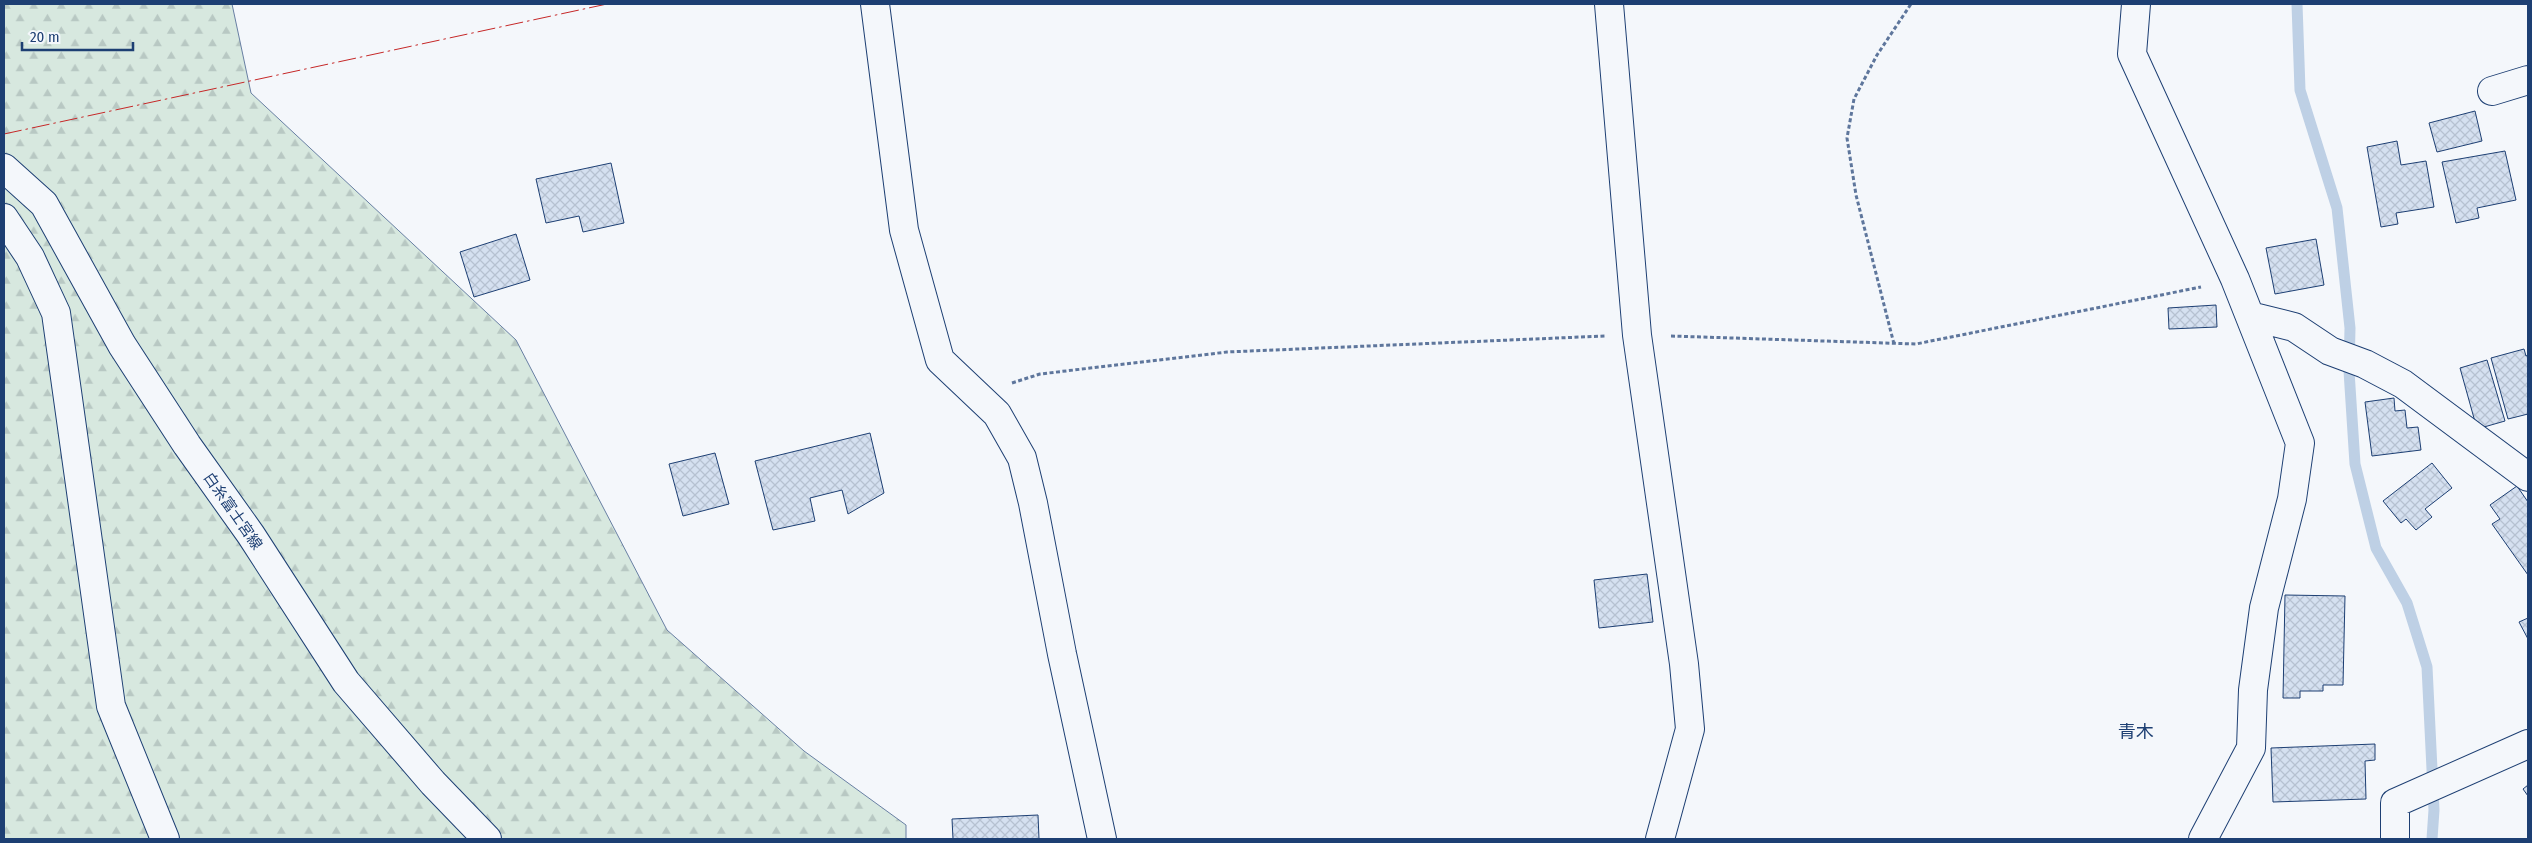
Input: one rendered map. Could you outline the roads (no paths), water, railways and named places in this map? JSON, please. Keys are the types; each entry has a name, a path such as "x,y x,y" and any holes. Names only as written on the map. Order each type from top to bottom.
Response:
{"street":[{"path":"875,4 904,230 940,360 997,414 1022,458 1033,503 1062,654 1102,839"},
{"path":"1609,4 1637,335 1684,664 1690,729 1660,839"},
{"path":"2136,4 2132,54 2250,316 2300,443 2292,499 2264,608 2253,690 2251,748 2203,839"},
{"path":"2492,91 2528,80"},
{"name":"白糸富士宮線","path":"4,168 44,204 122,345 187,445 251,535 346,682 433,783 487,839"},
{"path":"4,218 30,256 56,313 111,706 165,839"},
{"path":"2250,316 2294,328 2330,351 2365,364 2403,384 2528,477"},
{"path":"2395,839 2395,803 2528,744"}],"waterway":[{"path":"2297,4 2300,90 2337,208 2350,328 2349,371 2355,464 2376,548 2407,603 2427,667 2434,810 2432,839"}],"district":[{"name":"青木","path":"2136,732"}]}
